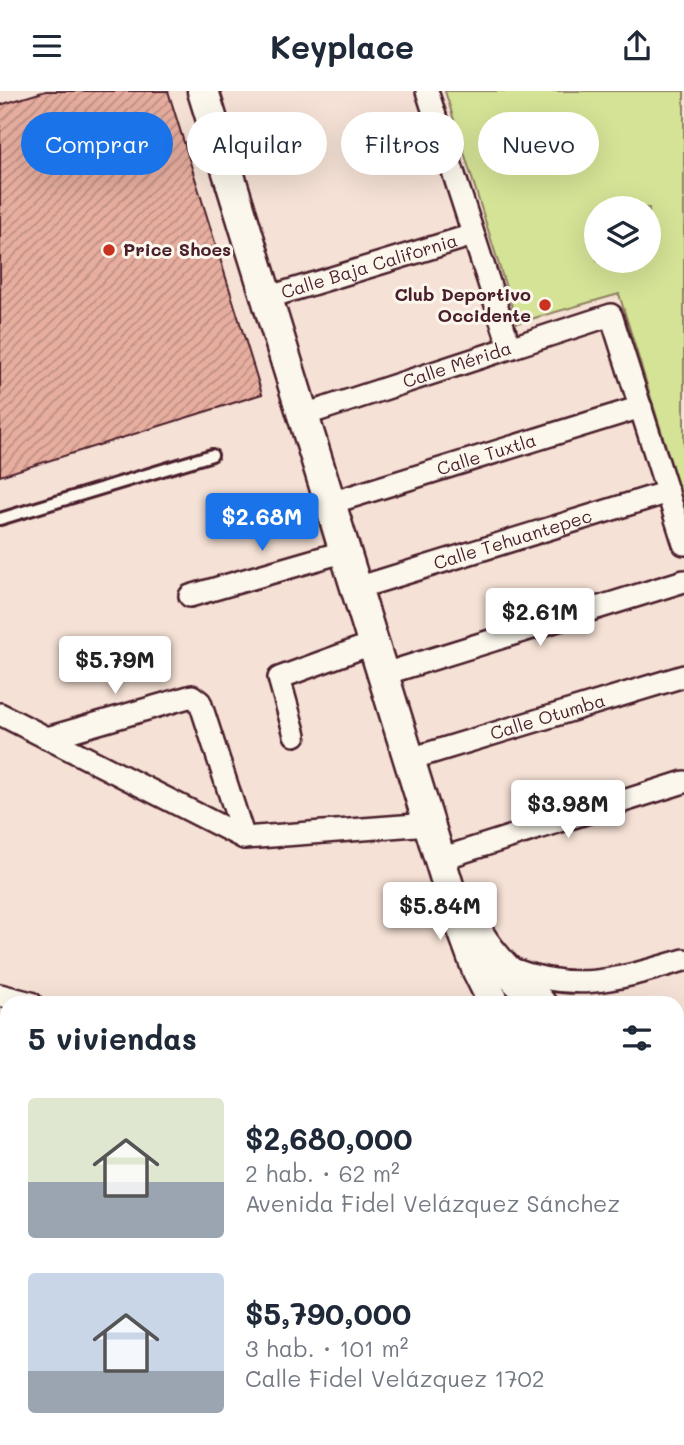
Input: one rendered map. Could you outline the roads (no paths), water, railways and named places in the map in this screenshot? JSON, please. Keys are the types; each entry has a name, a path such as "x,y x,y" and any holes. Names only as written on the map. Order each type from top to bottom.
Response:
{"main road":[{"path":"202,91 440,859 490,968 493,996"},
{"path":"490,968 530,996"}],"street":[{"path":"427,91 510,348"},
{"name":"Calle Baja California","path":"267,298 473,236"},
{"name":"Calle Mérida","path":"303,415 611,315 641,407"},
{"path":"641,407 684,544"},
{"name":"Calle Tuxtla","path":"331,503 641,407"},
{"name":"Calle Tehuantepec","path":"357,587 668,492"},
{"path":"190,596 346,551"},
{"path":"384,674 684,581"},
{"path":"295,735 279,678 374,643"},
{"name":"Calle Otumba","path":"410,759 684,676"},
{"path":"47,738 192,696 200,702 244,838"},
{"path":"0,714 244,838 429,824"},
{"path":"440,859 684,782"},
{"path":"490,968 541,979 585,983 611,981 684,960"}],"lane":[{"path":"0,519 212,455"}],"place":[{"name":"Price Shoes","path":"109,250"},
{"name":"Club Deportivo Occidente","path":"545,305"}]}
